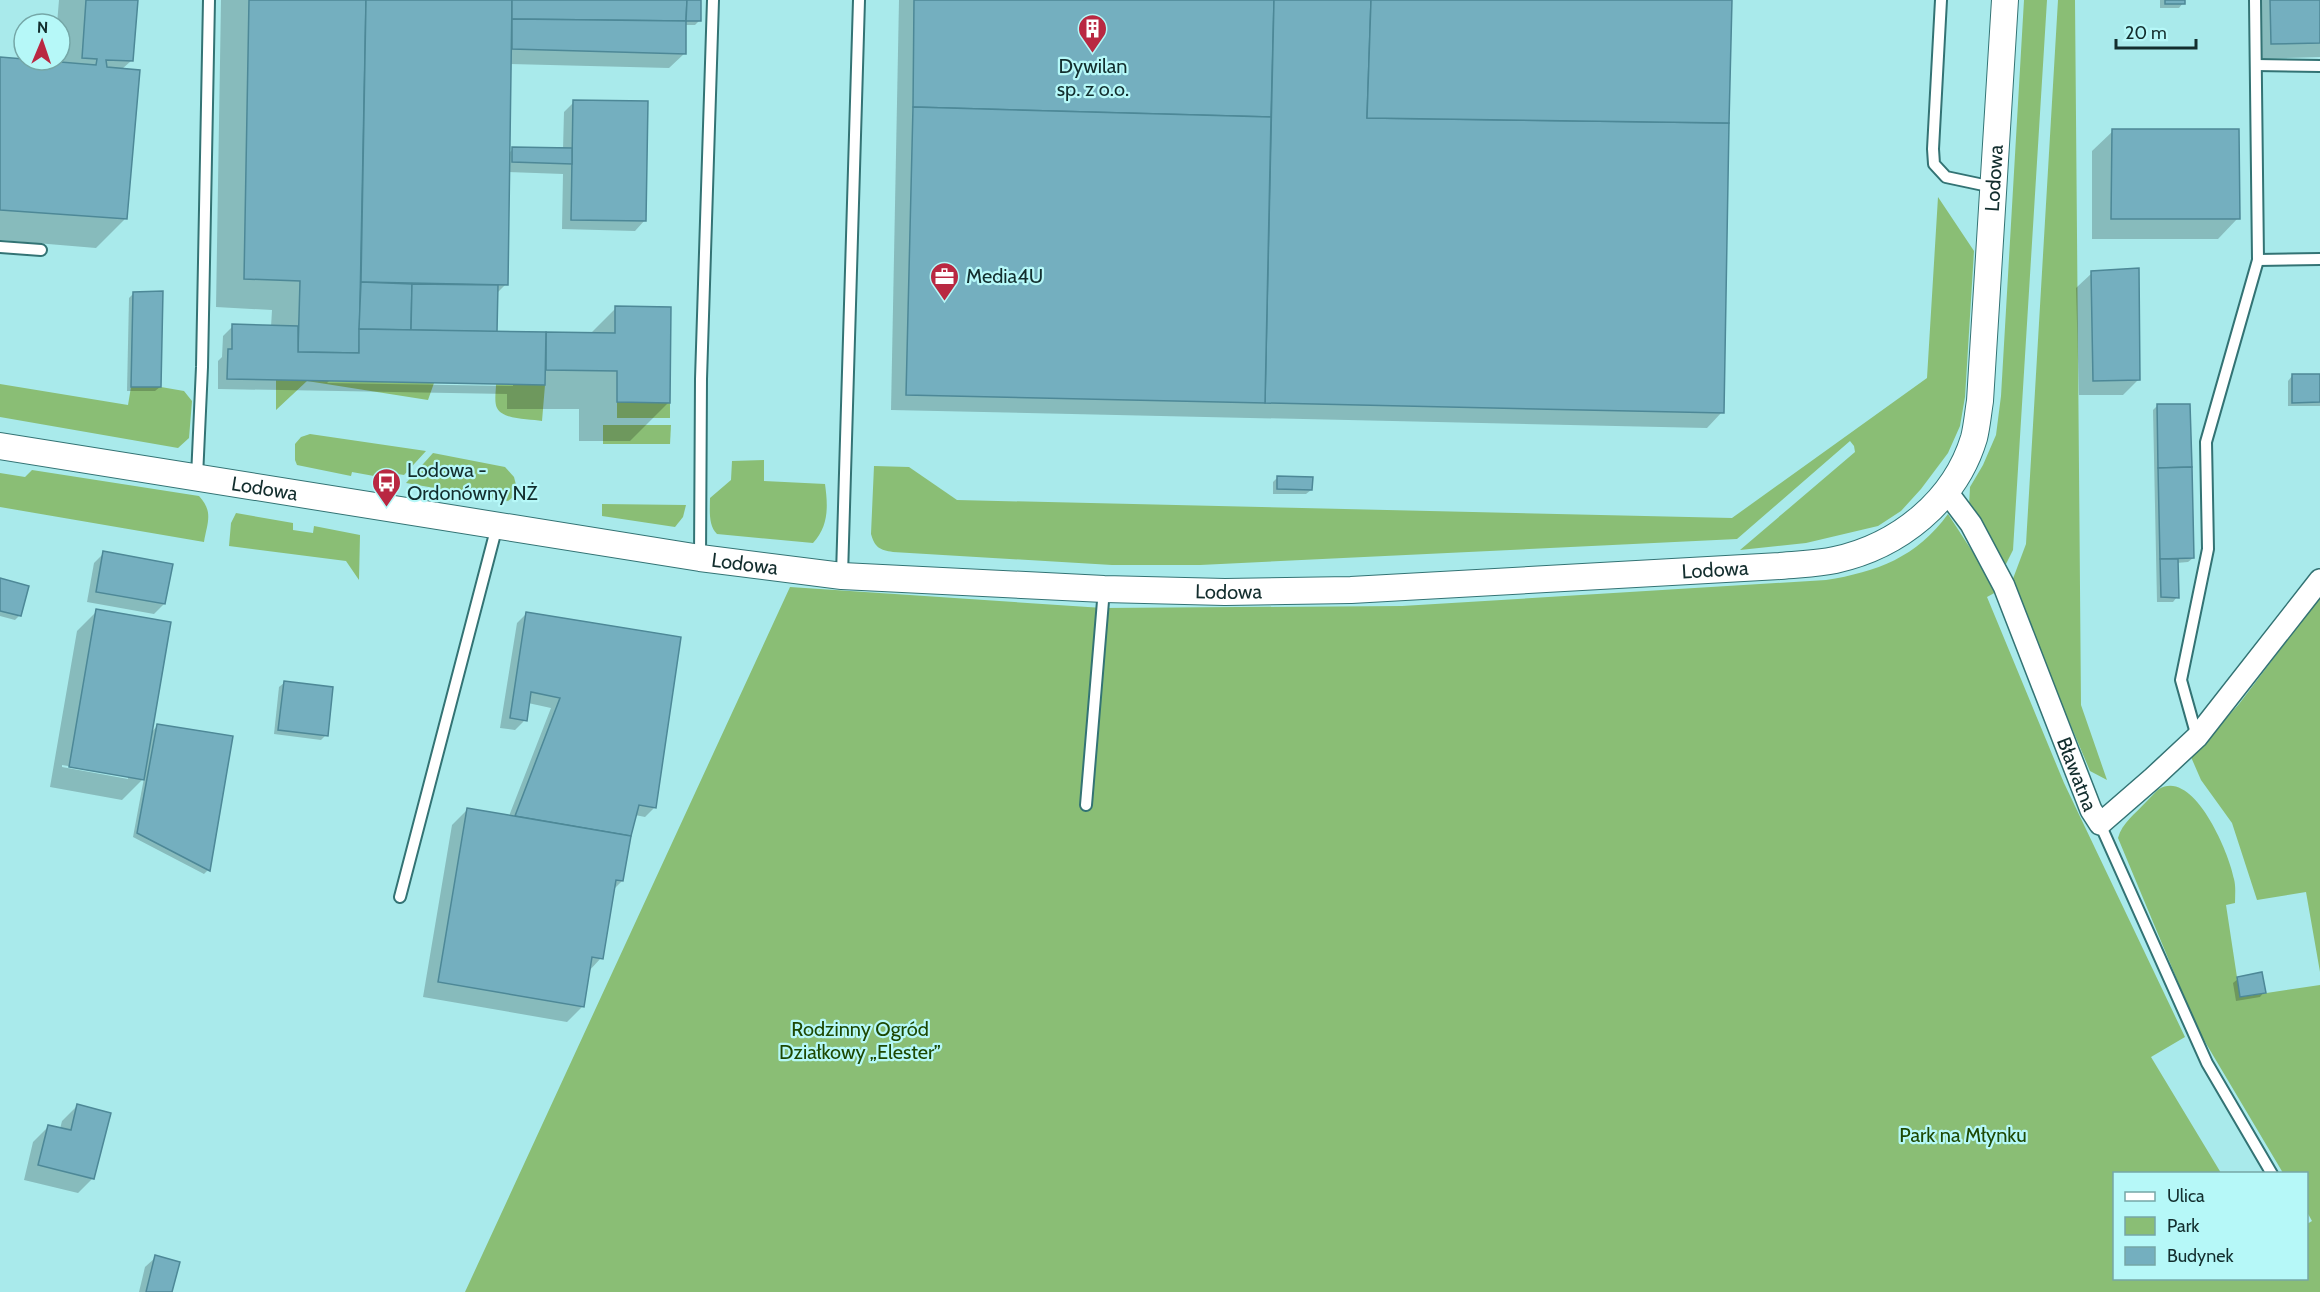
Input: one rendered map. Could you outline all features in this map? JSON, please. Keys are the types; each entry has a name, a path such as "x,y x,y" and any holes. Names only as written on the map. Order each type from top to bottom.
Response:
{"street":[{"name":"Lodowa","path":"0,446 700,558 842,576 1104,589 1225,592 1351,590 1768,566 1835,560 1884,543 1917,522 1947,492 1974,438 1980,401 2005,0"},
{"name":"Bławatna","path":"1947,492 1971,524 2004,586 2091,810 2100,824 2197,737 2320,580"}],"lane":[{"path":"197,477 202,367 209,0"},
{"path":"700,558 701,379 713,0"},
{"path":"842,576 859,0"},
{"path":"1941,0 1934,164 1946,177 1993,187"},
{"path":"2197,737 2181,680 2208,549 2206,442 2258,260 2255,0"},
{"path":"2256,65 2320,66"},
{"path":"0,247 41,250"},
{"path":"2258,260 2320,259"},
{"path":"400,897 498,526"},
{"path":"1086,806 1104,589"},
{"path":"2100,824 2207,1063 2271,1172"}],"green space":[{"path":"2024,0 2047,0 2013,550 2003,570 1969,506 1970,487 1996,435 2001,396"},
{"path":"2058,0 2075,0 2081,705 2107,780 2090,771 2011,584 2026,544"},
{"path":"1938,197 1974,251 1965,397 1960,426 1948,453 1921,489 1901,511 1878,526 1806,543 1740,550 1855,452 1850,441 1737,539 1200,565 1112,565 893,552 879,548 871,534 874,466 909,467 957,500 1732,518 1927,378"},
{"path":"276,380 434,383 428,400 307,381 276,410"},
{"path":"0,384 128,405 131,387 161,387 184,391 192,401 189,438 178,448 0,417"},
{"path":"496,384 545,385 542,421 511,417 500,412 496,403"},
{"path":"617,402 670,403 670,418 617,418"},
{"path":"603,425 671,425 670,444 603,444"},
{"path":"310,434 426,451 404,475 386,472 385,478 352,472 351,476 297,465 295,444 301,437"},
{"path":"433,453 505,467 514,477 516,485 513,497 508,501 406,483"},
{"path":"764,460 764,481 825,484 827,500 825,523 813,543 717,534 714,530 710,517 710,498 731,480 732,461"},
{"path":"32,470 199,496 207,507 208,513 204,542 0,507 0,473 25,477"},
{"path":"602,504 686,505 683,517 675,527 602,516"},
{"path":"236,513 293,523 293,530 313,533 314,526 360,535 359,580 346,561 229,546 231,523"},
{"path":"1948,514 1998,591 1987,597 2064,783 2185,1037 2151,1057 2220,1172 2113,1172 2113,1280 2308,1280 2308,1223 2312,1221 2308,1214 2308,1172 2282,1172 2198,1030 2118,838 2126,823 2159,789 2172,786 2185,791 2208,817 2218,834 2231,867 2235,885 2235,903 2226,905 2240,997 2320,985 2320,1292 465,1292 790,587 1103,608 1402,606 1826,580 1879,567 1909,552 1936,529"},
{"path":"2320,597 2320,972 2306,892 2257,900 2232,823 2201,780 2191,757 2239,704"}],"building":[{"path":"86,0 138,0 133,61 106,60 107,67 140,70 127,219 0,210 0,57 12,58 12,72 72,72 72,63 96,65 97,59 82,58"},
{"path":"249,0 366,0 359,353 298,352 300,281 244,279"},
{"path":"366,0 512,0 508,285 361,282"},
{"path":"512,0 687,0 686,21 512,19"},
{"path":"687,0 701,0 701,21 686,21"},
{"name":"Dywilan sp. z o.o.","path":"914,0 1274,0 1271,117 913,107"},
{"path":"1274,0 1371,0 1367,118 1729,123 1724,413 1265,403"},
{"path":"1371,0 1732,0 1729,123 1367,118"},
{"path":"2165,0 2185,0 2185,4 2165,4"},
{"path":"2270,0 2320,0 2320,43 2271,44"},
{"path":"512,19 686,21 686,54 512,49"},
{"path":"573,100 648,101 646,221 571,220"},
{"path":"913,107 1271,117 1265,403 906,395"},
{"path":"2112,129 2239,129 2240,219 2111,219"},
{"path":"512,147 572,148 572,164 512,162"},
{"path":"2139,268 2140,380 2093,381 2091,271"},
{"path":"361,282 412,284 411,330 359,329"},
{"path":"412,284 498,285 497,332 411,330"},
{"path":"163,291 161,387 131,387 133,292"},
{"path":"615,306 671,307 670,403 617,402 617,371 546,370 546,332 615,333"},
{"path":"232,324 298,326 298,352 359,353 359,329 546,332 545,385 227,379 228,349 232,349"},
{"path":"2292,374 2320,374 2320,402 2292,403"},
{"path":"2157,404 2190,404 2192,467 2158,468"},
{"path":"2192,467 2194,558 2160,559 2158,468"},
{"path":"1277,476 1313,477 1312,490 1277,489"},
{"path":"103,551 173,564 165,604 96,592"},
{"path":"2160,559 2178,559 2179,598 2161,597"},
{"path":"0,578 29,586 21,616 0,611"},
{"path":"96,609 171,622 144,780 69,767"},
{"path":"526,612 681,637 656,808 639,805 631,836 515,816 560,698 531,692 527,721 510,718"},
{"path":"284,681 333,687 328,736 278,730"},
{"path":"157,724 233,736 210,871 137,833"},
{"path":"467,808 631,836 623,881 616,880 603,959 592,957 584,1007 438,982"},
{"path":"2262,972 2266,993 2240,997 2237,977"},
{"path":"77,1104 111,1113 94,1179 38,1165 48,1125 71,1130"},
{"path":"155,1255 180,1262 172,1292 146,1292"}],"place":[{"name":"Dywilan sp. z o.o.","path":"1093,54"},
{"name":"Media4U","path":"945,302"},
{"name":"Lodowa - Ordonówny NŻ","path":"386,508"}],"park label":[{"name":"Rodzinny Ogród Działkowy „Elester”","path":"860,1040"},
{"name":"Park na Młynku","path":"1963,1135"}]}
